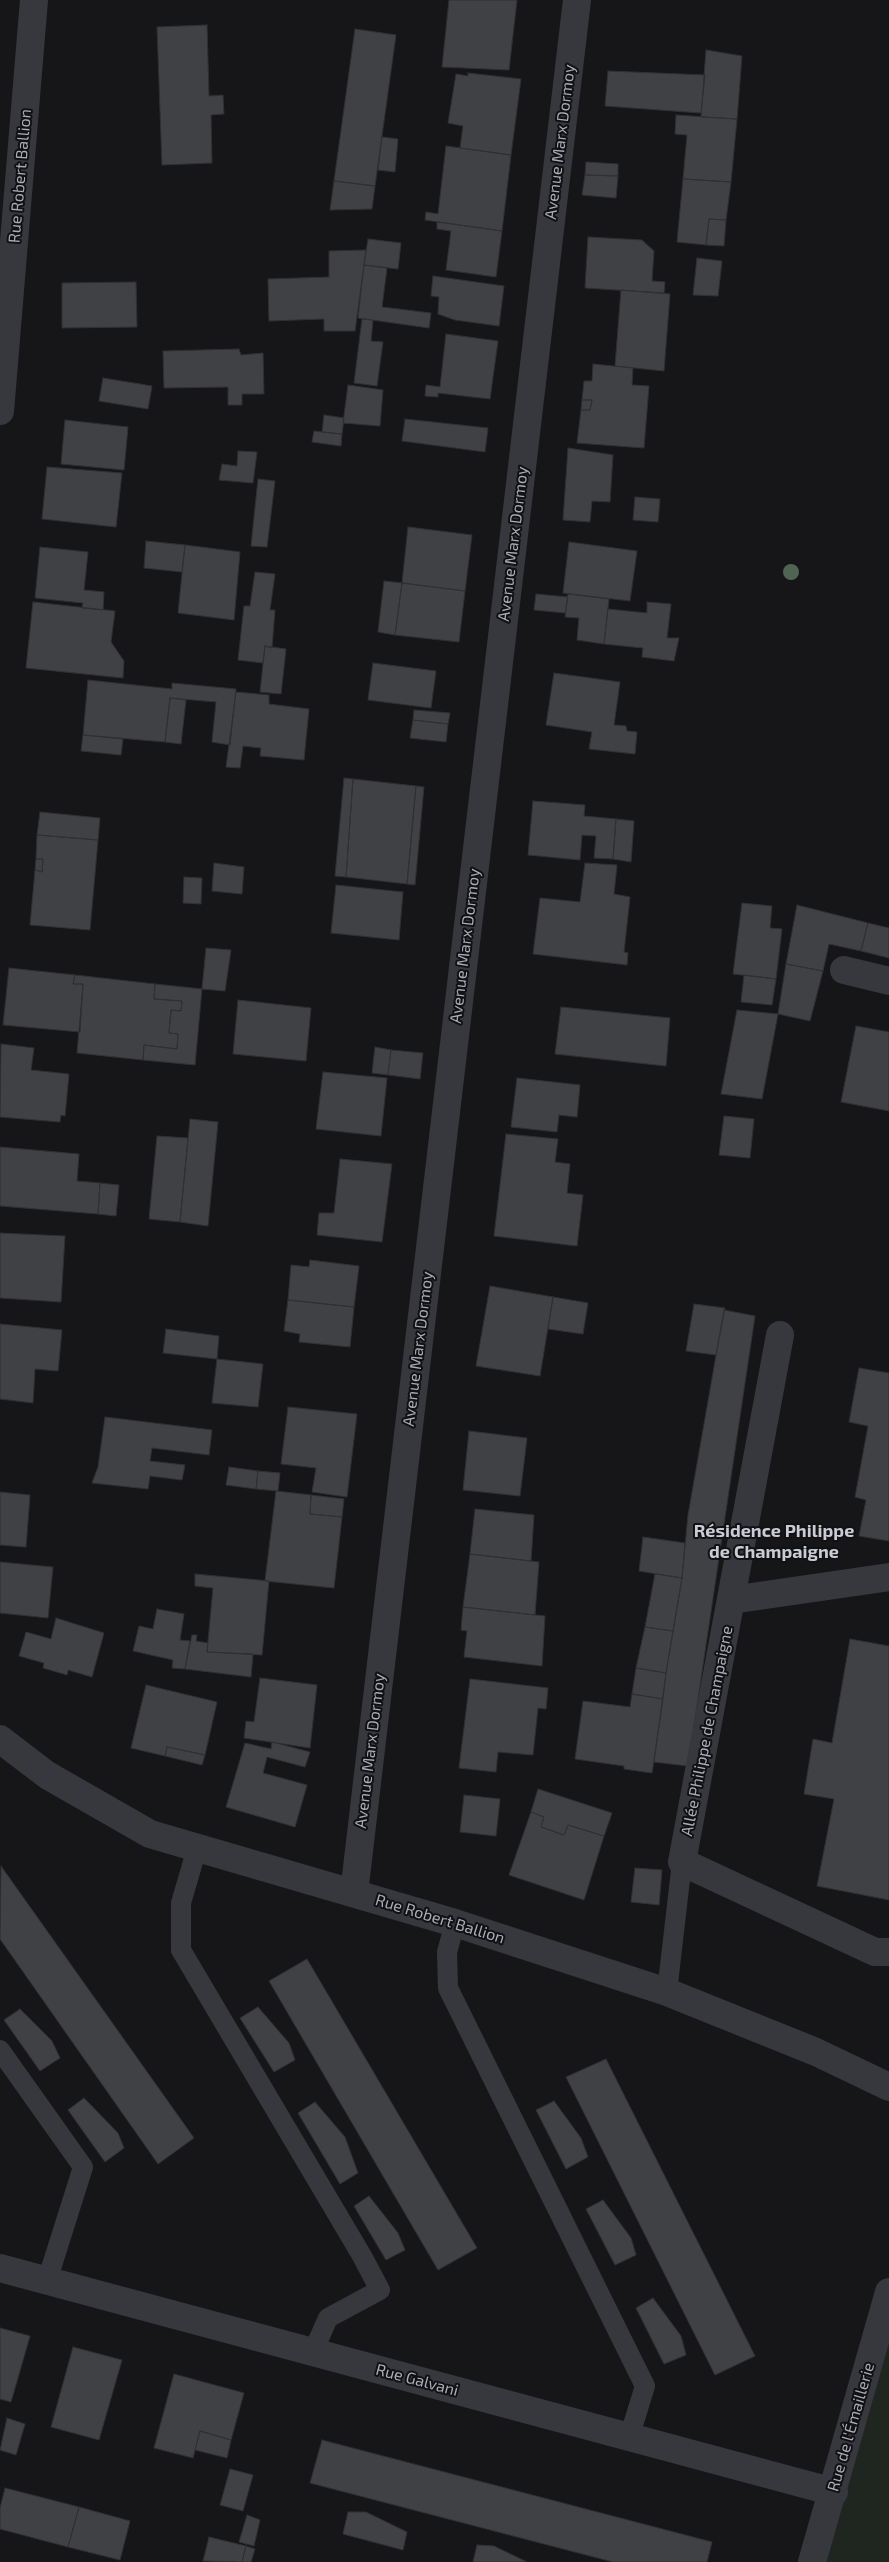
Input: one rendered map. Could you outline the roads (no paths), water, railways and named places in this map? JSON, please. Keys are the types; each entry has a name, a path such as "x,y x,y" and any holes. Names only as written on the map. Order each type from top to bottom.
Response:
{"street":[{"name":"Rue Robert Ballion","path":"0,411 34,0"},
{"name":"Avenue Marx Dormoy","path":"354,1893 577,0"},
{"path":"844,970 889,981"},
{"name":"Allée Philippe de Champaigne","path":"682,1862 780,1335"},
{"path":"731,1600 889,1577"},
{"name":"Rue Robert Ballion","path":"0,1739 47,1775 150,1834 455,1923 667,1992 816,2052 889,2087"},
{"path":"682,1862 874,1952 889,1952"},
{"name":"Rue Galvani","path":"0,2268 834,2492"},
{"name":"Rue de l'Émaillerie","path":"812,2562 834,2492 889,2292"}],"lane":[{"path":"197,1848 181,1903 181,1950 362,2256 380,2290 328,2318 313,2352"},
{"name":"Allée Philippe de Champaigne","path":"667,1992 682,1862"},
{"path":"455,1923 447,1952 448,1988 645,2386 629,2438"},
{"path":"0,2050 83,2167 47,2281"}],"district":[{"name":"Résidence Philippe de Champaigne","path":"774,1541"}]}
